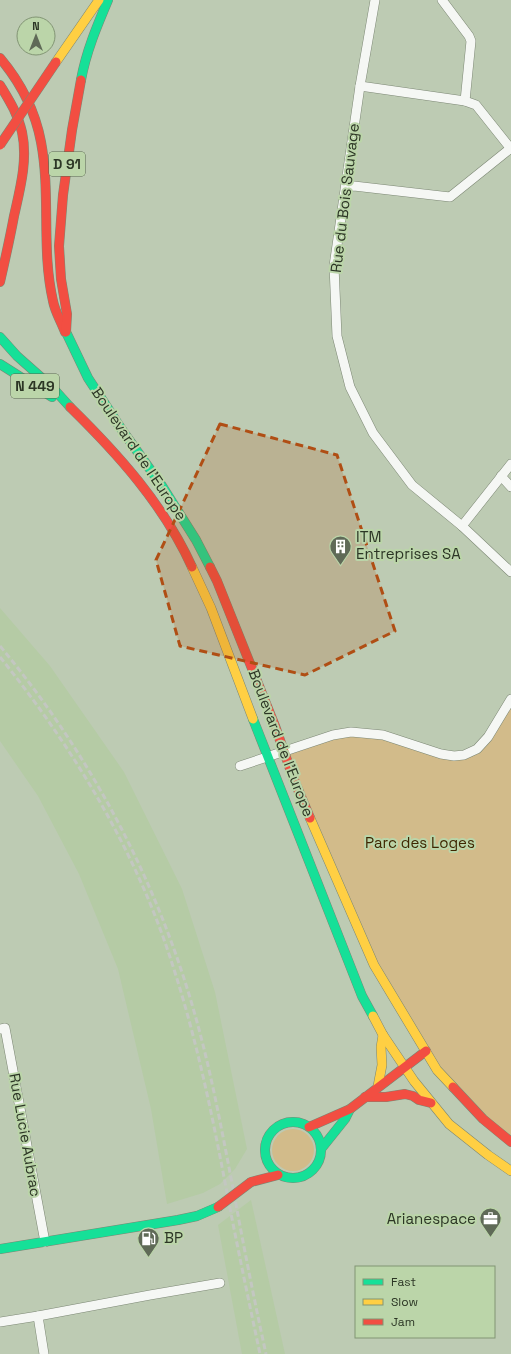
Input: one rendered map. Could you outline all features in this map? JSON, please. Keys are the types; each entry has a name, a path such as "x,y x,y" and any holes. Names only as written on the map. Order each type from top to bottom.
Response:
{"main road":[{"path":"0,145 99,0"},
{"name":"D 91","path":"66,332 67,314 61,279 59,246 62,194 84,64 92,39 108,0"},
{"name":"Boulevard de l'Europe","path":"0,58 12,72 24,92 34,116 39,134 43,155 46,248 51,295 57,315 88,378 103,403 162,486 196,540 217,581 308,813 374,965 437,1070 483,1119 511,1142"},
{"path":"0,85 17,112 23,134 25,153 22,182 0,282"},
{"path":"0,337 6,347 51,385 70,407"},
{"name":"N 449","path":"0,364 70,407"},
{"name":"Boulevard de l'Europe","path":"70,407 104,440 136,477 170,524 184,548 211,608 267,757 362,996 383,1035 405,1068 449,1124 511,1171"},
{"path":"378,1086 382,1065 381,1047 383,1035"},
{"path":"309,1127 350,1109 378,1086 405,1068 426,1051"},
{"path":"365,1097 386,1097 404,1094 413,1096 418,1100 431,1103"},
{"path":"321,1149 345,1119 350,1109"},
{"path":"292,1122 300,1123 309,1127 320,1140 321,1149 319,1162 311,1172 304,1177 295,1179 286,1178 273,1171 266,1160 264,1151 265,1142 269,1134 275,1128 292,1122"},
{"path":"0,1249 197,1216 218,1207 251,1182 266,1160"},
{"path":"251,1182 278,1175"}],"street":[{"name":"Rue du Bois Sauvage","path":"374,0 334,266 337,336 350,387 373,433 412,485 462,526 511,572"},
{"path":"442,0 469,36 471,41 464,102"},
{"path":"346,187 354,186 450,197 511,149 476,105 360,86"},
{"path":"462,526 511,464"},
{"path":"501,476 511,487"},
{"path":"240,766 333,735 351,732 383,735 441,754 454,756 464,755 477,749 488,738 511,699"},
{"name":"Rue Lucie Aubrac","path":"3,1029 45,1242"},
{"path":"0,1322 220,1283"},
{"path":"38,1316 44,1354"}],"highlighted area":[{"path":"220,424 337,455 395,631 305,675 180,646 156,560"}],"shaded area":[{"path":"0,608 50,666 124,772 182,889 215,992 247,1149 235,1169 220,1184 203,1193 167,1204 151,1109 118,969 79,874 38,796 0,741"},
{"path":"251,1200 285,1354 242,1354 218,1225"}],"green space":[{"name":"Parc des Loges","path":"511,699 511,1142 458,1094 374,965 284,751 318,739 368,733 441,754 472,752"},
{"path":"289,1129 297,1129 308,1135 314,1146 314,1154 308,1165 297,1171 289,1171 278,1165 272,1154 272,1146 278,1135"}],"railway":[{"path":"0,646 66,735 96,782 122,830 146,880 167,931 186,984 210,1075 266,1354"},
{"path":"0,657 48,721 71,754 92,789 130,860 162,934 183,999 200,1064 260,1354"}],"traffic: fast":[{"path":"81,80 89,49 108,0"},
{"path":"66,332 88,378 122,430 162,486 196,540 210,567"},
{"path":"0,337 17,356 52,387 70,407"},
{"path":"0,364 52,397"},
{"path":"253,719 362,996 373,1016"},
{"path":"321,1149 345,1119 350,1109"},
{"path":"287,1122 299,1122 309,1126 317,1134 321,1144 321,1150 321,1156 317,1166 309,1174 299,1178 287,1178 277,1174 269,1166 265,1156 265,1144 269,1134 277,1126 287,1122"},
{"path":"0,1249 178,1220 197,1216 218,1207"}],"traffic: slow":[{"path":"56,62 99,0"},
{"path":"192,567 211,608 253,719"},
{"path":"310,818 374,965 437,1070 453,1087"},
{"path":"373,1016 383,1035 414,1081 449,1124 511,1171"},
{"path":"378,1086 382,1065 381,1047 383,1035"}],"traffic: jam":[{"path":"0,58 8,67 26,97 35,119 41,142 44,162 47,262 49,281 54,305 65,332"},
{"path":"0,145 56,62"},
{"path":"66,332 67,314 61,279 59,246 63,195 81,80"},
{"path":"0,85 18,119 24,143 24,164 21,185 0,282"},
{"path":"70,407 105,443 138,481 168,522 192,567"},
{"path":"210,567 275,726 294,780 310,818"},
{"path":"309,1127 350,1109 426,1051"},
{"path":"453,1087 483,1119 511,1142"},
{"path":"365,1097 386,1097 405,1094 431,1103"},
{"path":"251,1182 278,1175"},
{"path":"218,1207 251,1182"}],"place":[{"name":"ITM Entreprises SA","path":"341,566"},
{"name":"Arianespace","path":"491,1238"},
{"name":"BP","path":"148,1258"}]}
